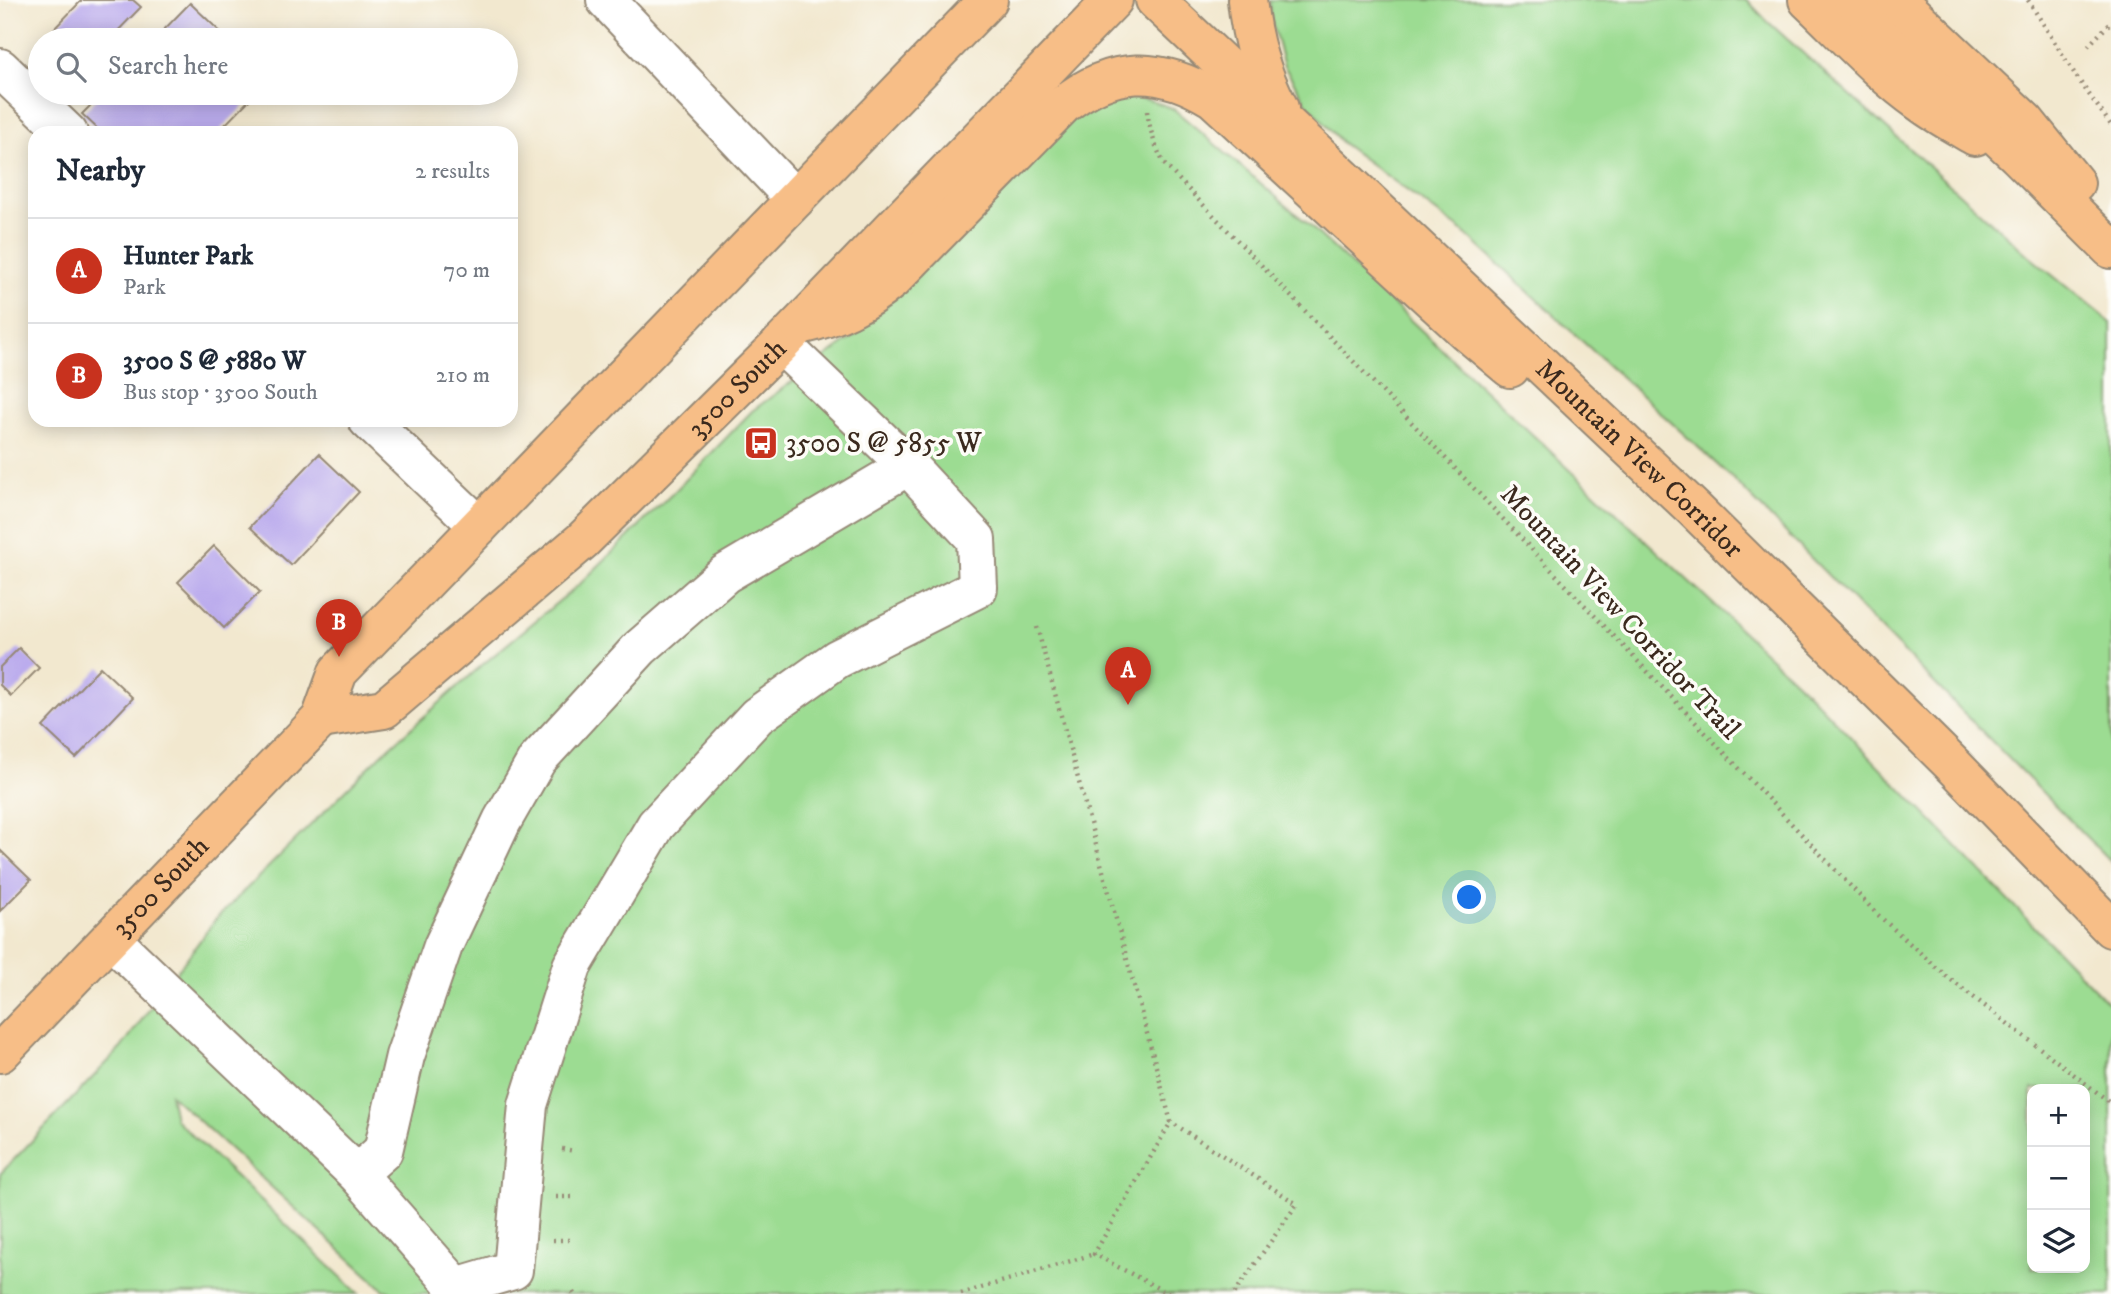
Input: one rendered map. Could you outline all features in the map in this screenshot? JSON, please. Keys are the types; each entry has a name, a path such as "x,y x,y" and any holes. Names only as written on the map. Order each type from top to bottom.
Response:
{"main road":[{"name":"3500 South","path":"0,1053 321,719 338,672 988,0"},
{"name":"3500 South","path":"321,719 384,709 582,541 790,335 1113,0"},
{"name":"Mountain View Corridor","path":"1155,0 1695,510 1955,767 2111,928"},
{"path":"1247,0 1259,63 1290,128"},
{"path":"1808,0 1918,101 1980,139 2018,156"},
{"path":"1853,0 2018,156 2111,249"},
{"path":"1897,0 2025,121 2072,178 2111,241"},
{"path":"790,335 852,309 892,281 1063,105 1079,92 1119,76 1159,75 1196,88 1228,110 1467,332 1611,448 1695,510"}],"lane":[{"path":"606,0 795,199"},
{"path":"0,68 28,95"},
{"path":"39,105 61,126"},
{"path":"111,939 357,1174 458,1290 513,1270 528,1105 572,966 656,825 757,716 837,659 978,587 976,539 790,335"},
{"path":"375,427 479,526"},
{"path":"357,1174 383,1151 405,1056 443,946 502,821 537,760 640,648 725,574 908,466"}],"path":[{"path":"2028,0 2111,125"},
{"path":"2088,46 2111,22"},
{"name":"Mountain View Corridor Trail","path":"1147,110 1155,146 1165,165 1179,181 1388,397 1868,905 1954,983 2111,1103"},
{"path":"1037,627 1171,1122 1297,1204 1234,1294"},
{"path":"961,1294 1094,1254 1171,1122"},
{"path":"1094,1254 1169,1294"}],"green space":[{"path":"1270,0 1747,0 2030,257 2111,323 2111,862 1734,480 1461,230 1342,143 1307,104 1284,66 1271,19"},
{"path":"1121,96 1149,100 1175,110 1308,224 1807,692 2111,1006 2111,1294 401,1294 384,1290 170,1094 175,1119 359,1294 0,1294 0,1174 121,1048 215,920 381,755 481,666 582,582 752,411 857,334 1058,127 1086,105"}],"building":[{"path":"82,0 133,0 141,7 121,28 55,28"},
{"path":"190,3 216,28 166,28"},
{"path":"91,105 244,105 224,126 95,126 82,114"},
{"path":"319,454 359,492 291,565 250,527"},
{"path":"214,546 260,592 224,628 178,582"},
{"path":"19,648 39,668 11,696 0,685 0,667"},
{"path":"100,667 133,698 76,758 43,727"},
{"path":"0,850 31,880 0,911"}],"place":[{"name":"3500 S @ 5855 W","path":"761,443"},
{"name":"3500 S @ 5880 W","path":"339,657"},
{"name":"Hunter Park","path":"1128,705"}]}
